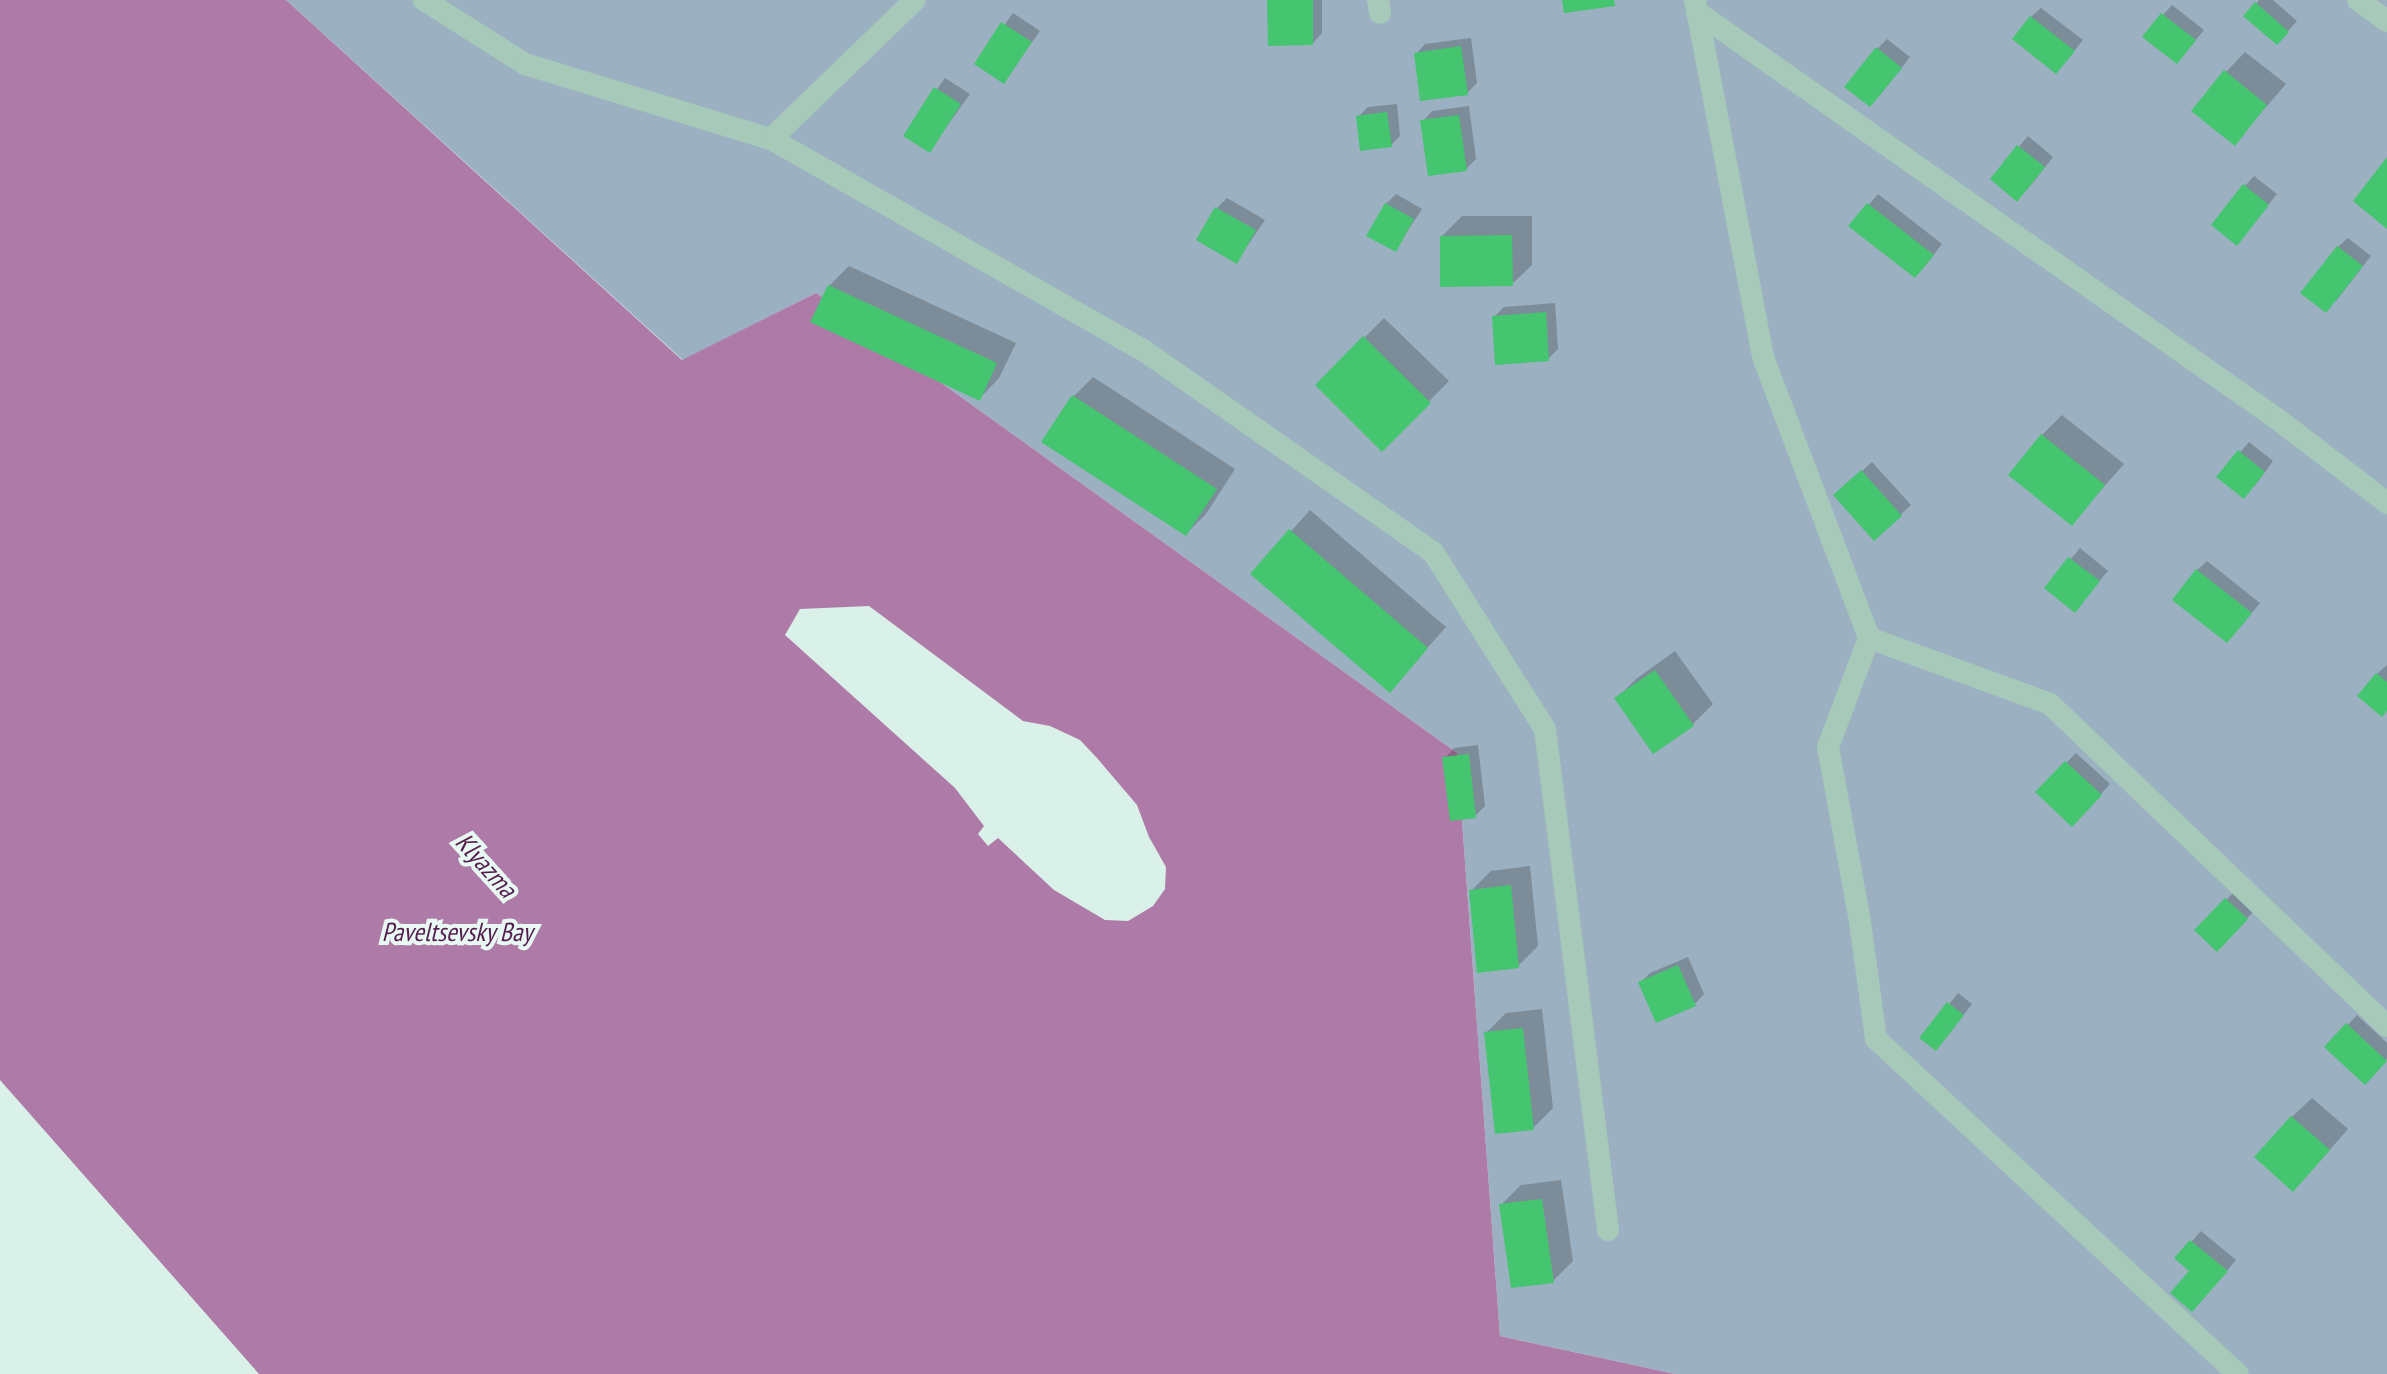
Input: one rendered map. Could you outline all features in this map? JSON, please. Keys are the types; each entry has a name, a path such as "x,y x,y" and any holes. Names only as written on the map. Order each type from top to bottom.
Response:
{"street":[{"path":"424,0 525,64 771,139 1143,350 1433,552 1545,729 1608,1230"},
{"path":"771,139 915,0"},
{"path":"2358,0 2387,21"},
{"path":"1696,6 2276,418 2387,503"},
{"path":"1696,6 1763,357 1869,638 1828,747 1860,922 1876,1039 2238,1374"},
{"path":"1869,638 2050,704 2387,1026"}],"shaded area":[{"path":"286,0 2387,0 2387,1374 1675,1374 1500,1336 1457,753 816,293 683,360"}],"water":[{"name":"Paveltsevsky Bay","path":"0,0 286,0 682,360 816,293 1457,753 1500,1336 1675,1374 259,1374 0,1080","holes":["869,606 1023,721 1050,726 1080,740 1137,805 1149,837 1166,867 1165,889 1153,906 1128,921 1105,920 1054,890 998,838 988,846 978,834 984,826 955,788 785,635 800,609"]}],"building":[{"path":"1267,0 1313,0 1313,45 1268,46"},
{"path":"1562,0 1614,0 1615,6 1564,13"},
{"path":"2255,2 2289,32 2277,45 2243,16"},
{"path":"2161,13 2196,40 2177,64 2142,37"},
{"path":"2030,16 2075,51 2056,74 2012,39"},
{"path":"1001,22 1032,42 1004,84 974,64"},
{"path":"1461,46 1468,95 1420,101 1414,53"},
{"path":"1876,47 1902,68 1870,107 1844,87"},
{"path":"2224,70 2267,105 2235,146 2191,111"},
{"path":"934,87 961,104 930,153 903,136"},
{"path":"1387,112 1392,147 1360,151 1356,116"},
{"path":"1459,115 1467,171 1428,176 1420,120"},
{"path":"2017,145 2045,167 2017,202 1990,179"},
{"path":"2387,157 2387,229 2353,201"},
{"path":"2243,184 2269,205 2237,246 2211,225"},
{"path":"1385,203 1414,219 1396,252 1366,236"},
{"path":"1867,203 1934,255 1915,278 1848,226"},
{"path":"1215,207 1256,230 1237,264 1196,240"},
{"path":"1512,235 1513,286 1440,287 1440,236"},
{"path":"2337,246 2363,266 2326,313 2300,293"},
{"path":"828,285 997,363 980,401 810,322"},
{"path":"1546,312 1549,361 1495,365 1492,316"},
{"path":"1363,336 1431,403 1382,452 1315,385"},
{"path":"1072,395 1217,489 1186,536 1041,442"},
{"path":"2041,434 2105,485 2072,526 2008,475"},
{"path":"2238,450 2265,472 2244,499 2216,477"},
{"path":"1861,470 1902,516 1874,541 1833,495"},
{"path":"1289,529 1428,648 1390,693 1250,574"},
{"path":"2068,557 2100,581 2075,613 2044,588"},
{"path":"2196,569 2252,613 2227,643 2172,600"},
{"path":"1655,670 1694,726 1653,754 1614,698"},
{"path":"2376,673 2387,682 2387,711 2382,717 2357,696"},
{"path":"1469,754 1476,818 1450,821 1442,757"},
{"path":"2065,761 2102,795 2072,827 2035,792"},
{"path":"1511,885 1519,968 1477,973 1469,890"},
{"path":"2225,898 2248,919 2217,952 2194,930"},
{"path":"1678,965 1696,1006 1656,1023 1638,982"},
{"path":"1947,1002 1964,1015 1936,1051 1919,1038"},
{"path":"2346,1023 2387,1061 2365,1085 2324,1047"},
{"path":"1523,1028 1534,1130 1495,1134 1484,1032"},
{"path":"2291,1116 2330,1150 2293,1192 2254,1157"},
{"path":"1542,1199 1554,1283 1511,1288 1499,1204"},
{"path":"2190,1240 2228,1271 2192,1312 2170,1293 2189,1271 2174,1258"}],"water label":[{"name":"Klyazma","path":"486,865"}]}
